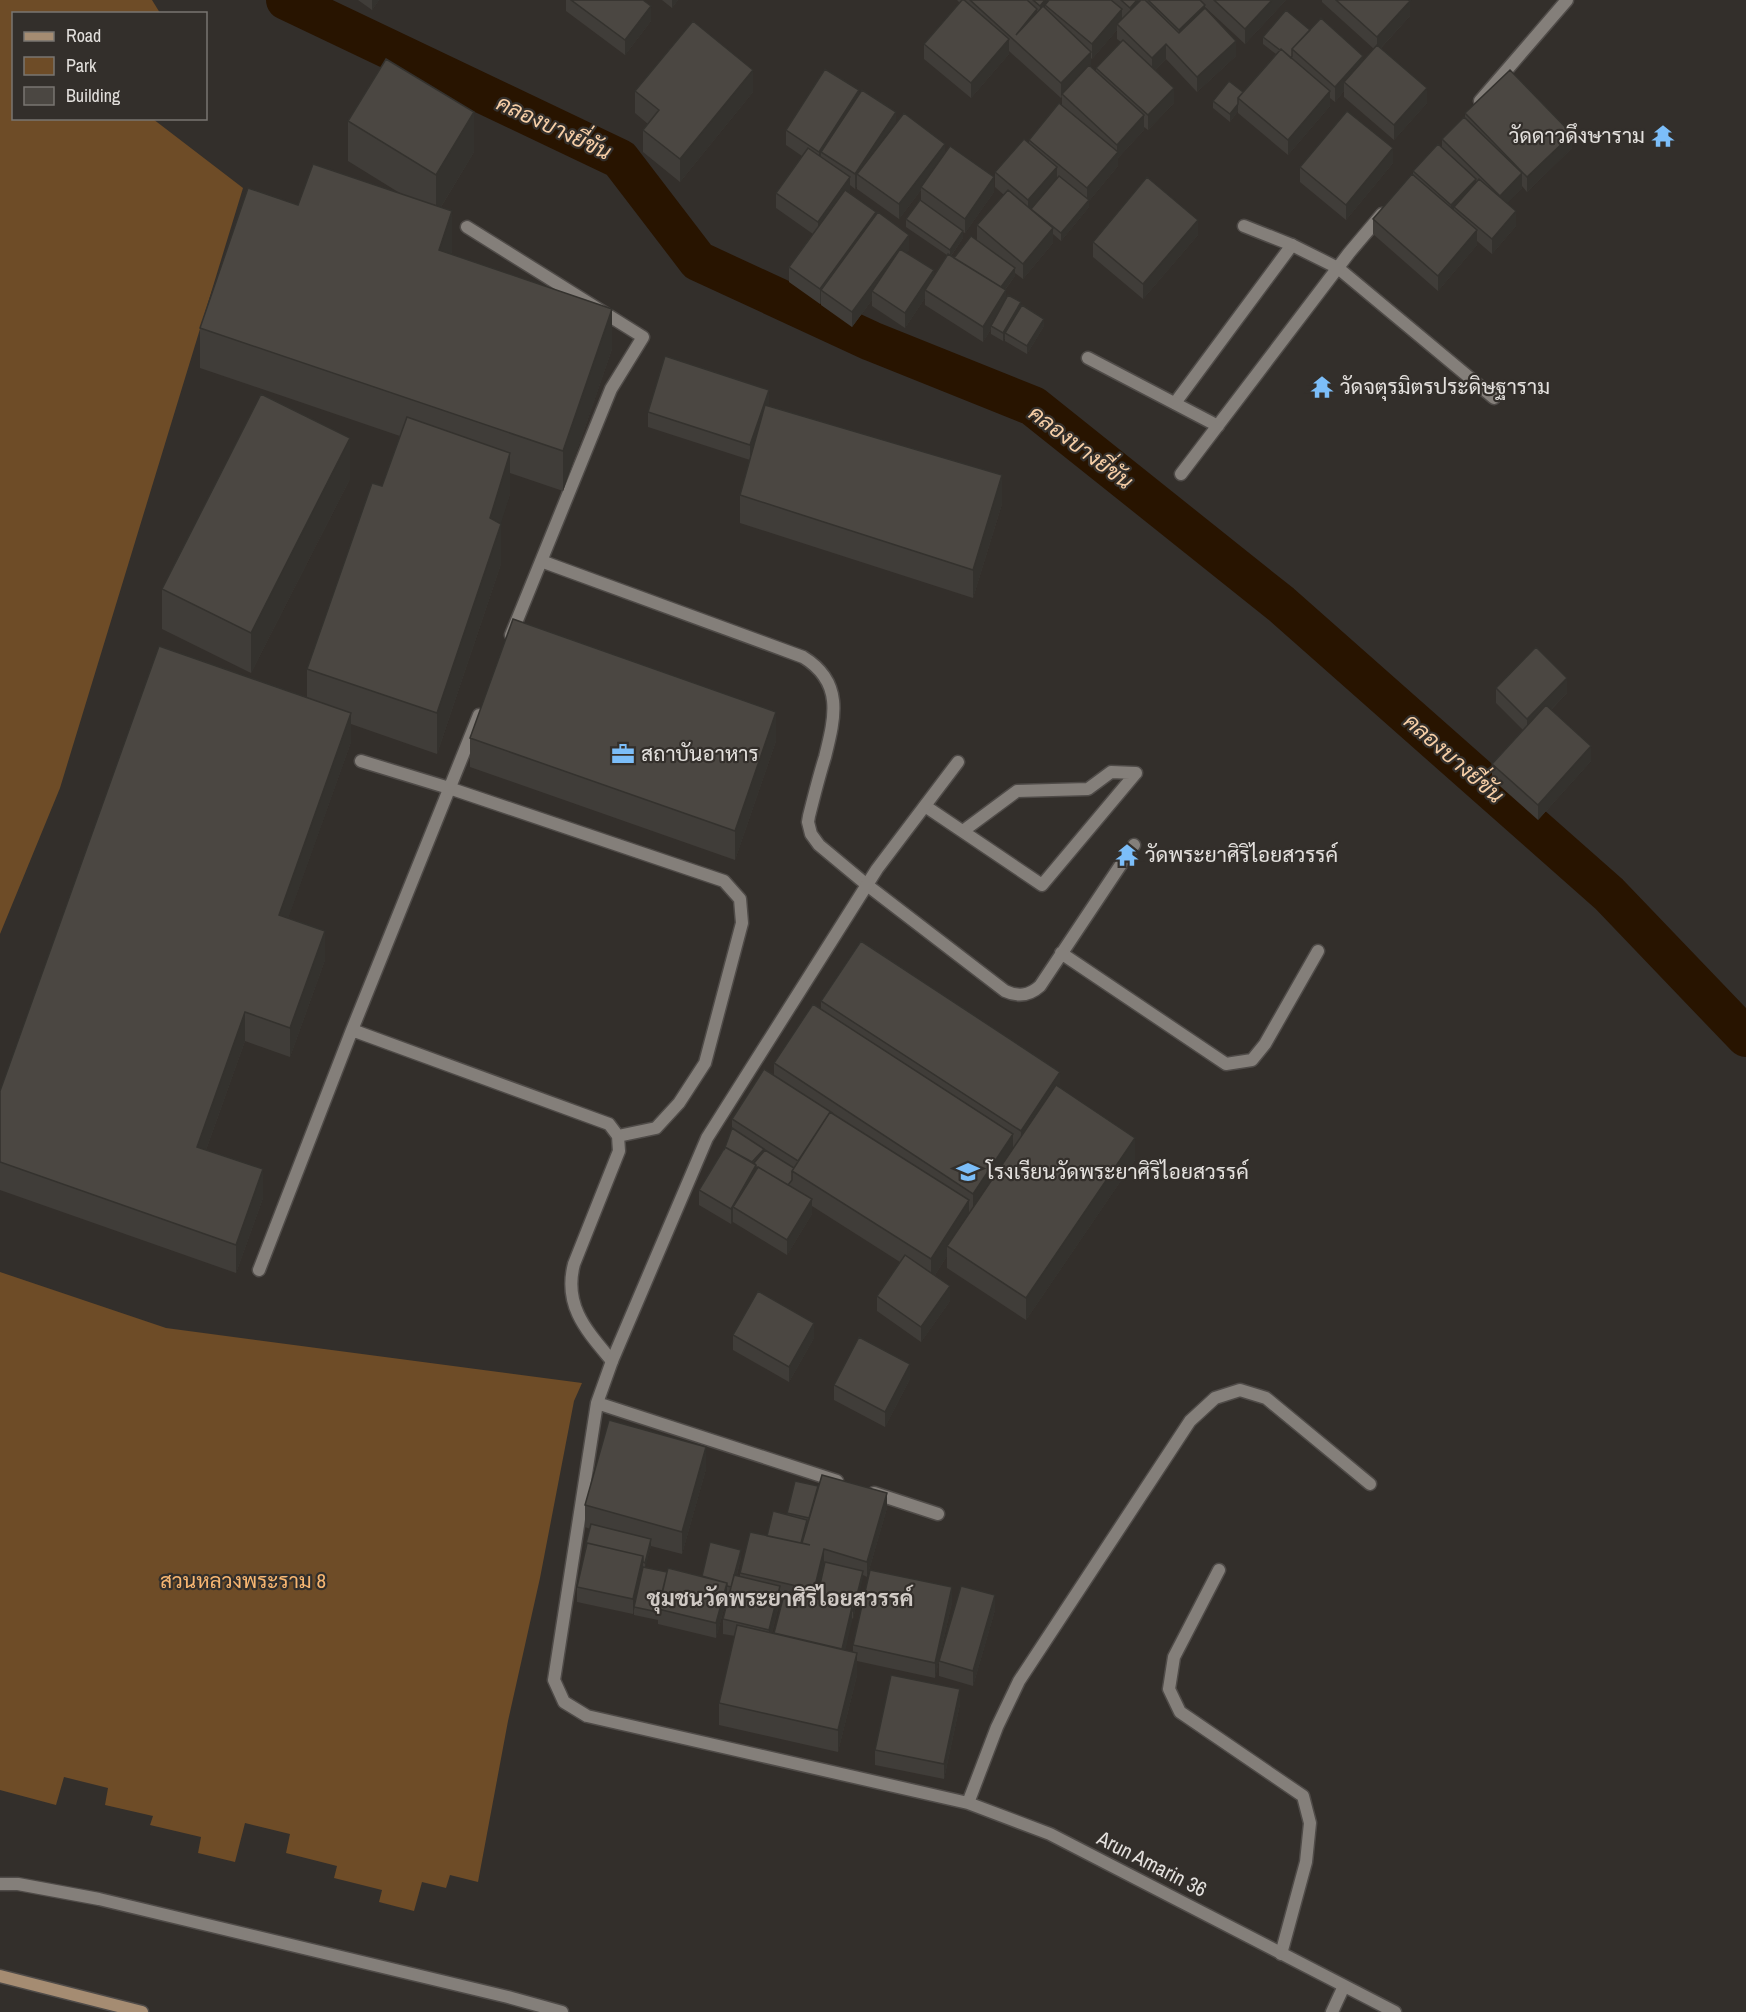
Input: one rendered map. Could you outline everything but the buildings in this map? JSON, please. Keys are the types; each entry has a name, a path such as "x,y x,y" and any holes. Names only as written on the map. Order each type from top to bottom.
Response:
{"main road":[{"path":"0,1976 142,2012"}],"street":[{"path":"1473,108 1567,0"},
{"path":"1181,474 1338,268 1388,207"},
{"path":"1244,226 1292,245 1338,268 1494,398"},
{"path":"467,227 643,337 611,389 506,648"},
{"path":"1175,403 1292,245"},
{"path":"1088,358 1218,426"},
{"path":"541,561 803,657 817,666 832,695 834,716 808,822 812,834 819,845 867,885 1005,991 1015,996 1032,993 1040,986 1134,845"},
{"path":"259,1270 484,701"},
{"path":"361,761 449,788 724,881 740,899 742,923 705,1063 679,1103 656,1128 618,1136"},
{"name":"Arun Amarin 36","path":"958,762 877,869 707,1138 612,1361 597,1403 554,1680 564,1702 586,1716 968,1803 1050,1833 1395,2012"},
{"path":"925,806 1042,885 1136,773 1111,772 1088,789 1017,791 963,831"},
{"path":"1061,953 1226,1064 1252,1060 1265,1044 1318,951"},
{"path":"352,1030 609,1124 618,1136 619,1151 574,1264 571,1282 573,1302 585,1328 612,1361"},
{"path":"968,1803 997,1727 1019,1681 1190,1421 1215,1398 1240,1390 1266,1398 1370,1484"},
{"path":"597,1403 938,1514"},
{"path":"1219,1570 1174,1657 1169,1689 1180,1712 1303,1796 1310,1823 1306,1863 1281,1954"},
{"path":"0,1884 18,1884 99,1899 496,1994 562,2012"},
{"path":"1332,2012 1344,1986"}],"green space":[{"path":"0,0 152,0 159,12 12,12 12,120 154,120 243,188 60,788 0,934"},
{"name":"สวนหลวงพระราม 8","path":"0,1272 166,1328 582,1383 574,1401 540,1578 508,1721 478,1882 450,1875 446,1888 422,1882 414,1911 379,1902 382,1890 334,1878 337,1866 286,1853 290,1834 245,1823 235,1862 198,1853 201,1837 150,1825 153,1816 105,1805 108,1788 64,1777 56,1805 0,1790"}],"waterway":[{"name":"คลองบางยี่ขัน","path":"286,0 620,159 698,261 871,341 1033,406 1281,604 1609,894 1746,1037"}],"place":[{"name":"วัดดาวดึงษาราม","path":"1663,136"},
{"name":"วัดจตุรมิตรประดิษฐาราม","path":"1322,387"},
{"name":"สถาบันอาหาร","path":"623,754"},
{"name":"วัดพระยาศิริไอยสวรรค์","path":"1127,855"},
{"name":"โรงเรียนวัดพระยาศิริไอยสวรรค์","path":"968,1172"}],"district":[{"name":"ชุมชนวัดพระยาศิริไอยสวรรค์","path":"780,1598"}]}
